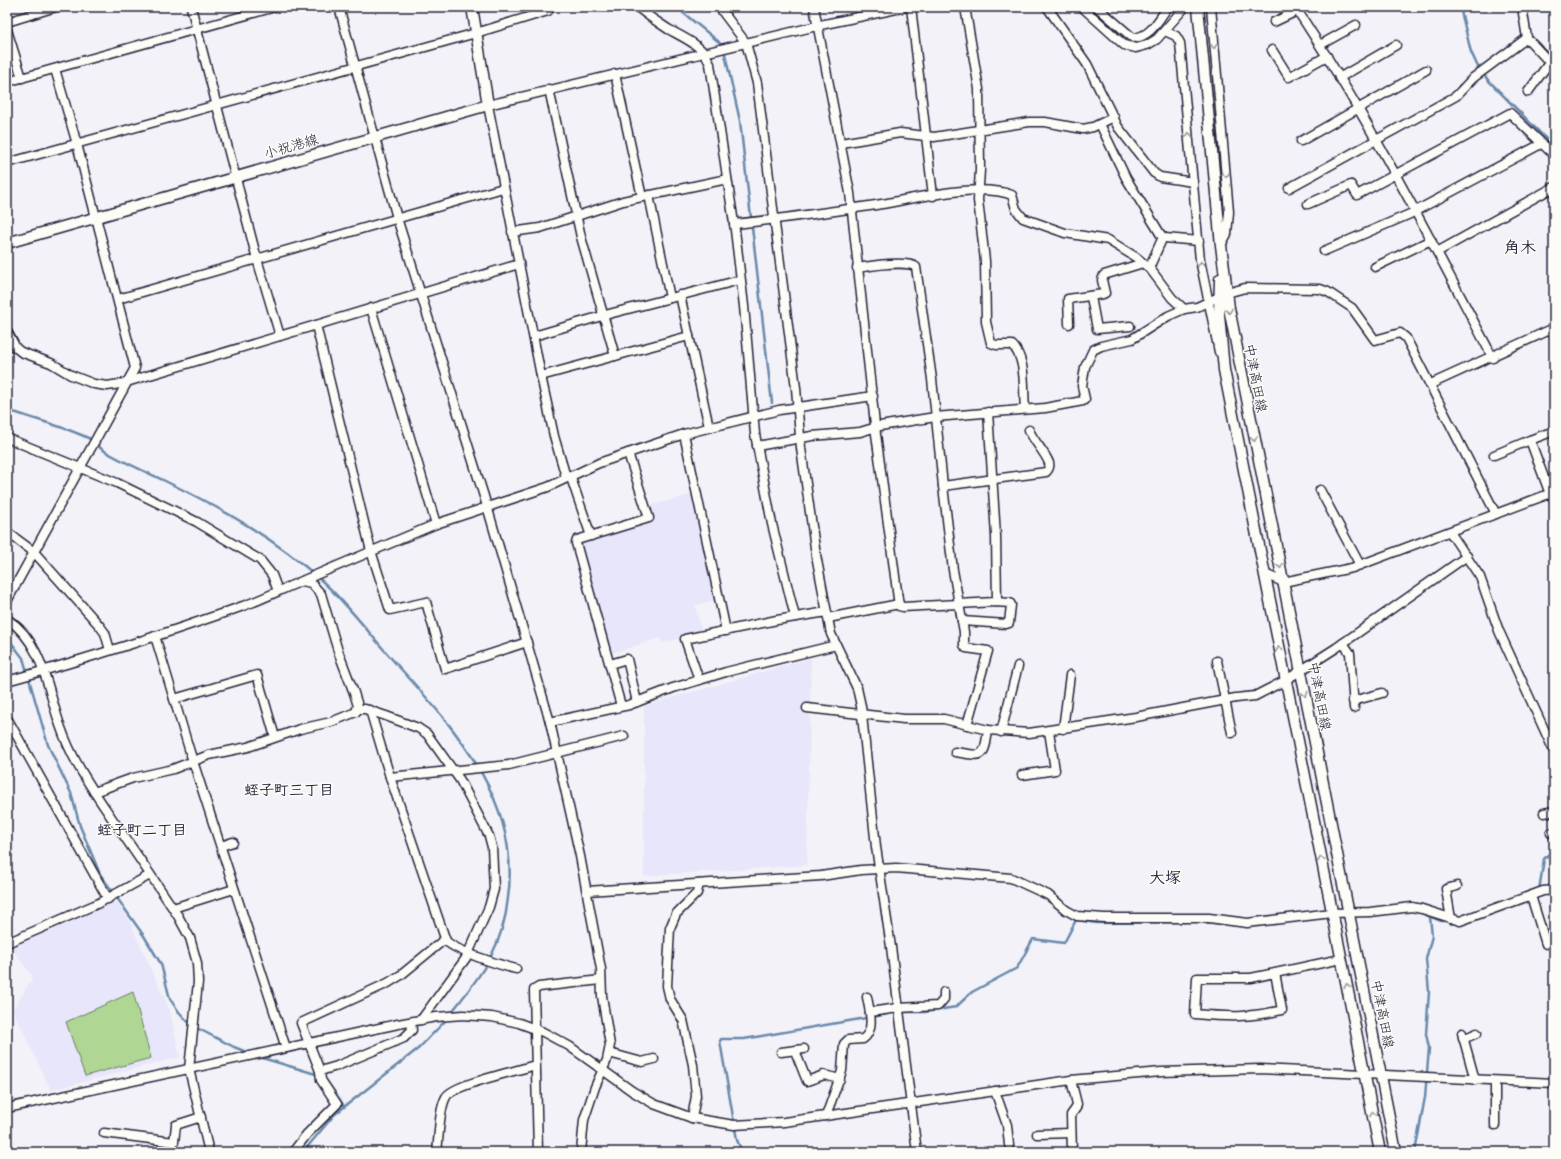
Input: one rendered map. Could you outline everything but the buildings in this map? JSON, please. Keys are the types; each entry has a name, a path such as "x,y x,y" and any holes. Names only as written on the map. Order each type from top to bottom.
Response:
{"main road":[{"path":"472,7 488,105"},
{"name":"中津高田線","path":"1198,7 1221,245 1224,370 1380,1152"},
{"name":"小祝港線","path":"7,243 374,136 488,105"},
{"name":"中津高田線","path":"1223,295 1283,582 1396,1152"}],"street":[{"path":"7,22 56,7"},
{"path":"191,7 257,260 280,336"},
{"path":"7,82 275,7"},
{"path":"339,7 374,136 420,295 487,506 550,722 587,891 610,1040 609,1053 604,1071 595,1087 586,1113 580,1145 581,1152"},
{"path":"7,164 476,33 548,11 547,7"},
{"path":"637,7 666,28 692,42 704,54 710,64 734,224 757,446 772,524 796,617"},
{"path":"719,7 746,44 757,83 798,407 800,438 815,545 831,634 857,688 862,715 865,753 917,1152"},
{"path":"814,7 841,143 851,209 876,427 899,604"},
{"path":"591,536 554,436 503,188 488,105 818,26 906,7"},
{"path":"911,7 933,196"},
{"path":"965,7 979,89 979,190 985,261 986,322 989,339 996,345 1012,345 1019,354 1025,409"},
{"path":"1047,7 1087,64 1114,117 1131,145 1157,176 1193,182"},
{"path":"1082,7 1124,45 1130,48 1150,44 1165,31 1185,7"},
{"path":"1097,7 1133,38 1143,36 1149,32 1168,7"},
{"path":"1211,7 1229,212 1227,234 1221,245"},
{"path":"1274,22 1296,9 1320,45 1415,211 1493,358"},
{"path":"1522,9 1527,38 1552,65 1528,92"},
{"path":"1320,45 1356,25"},
{"path":"7,30 22,78"},
{"path":"1165,31 1176,36 1180,43 1201,266 1224,370"},
{"path":"1289,188 1456,96 1473,78 1527,38"},
{"path":"1339,78 1396,45"},
{"path":"1272,50 1288,77 1326,56"},
{"path":"7,601 135,368 77,144 55,69"},
{"path":"1300,141 1426,70"},
{"path":"615,74 670,298"},
{"path":"550,89 576,216 605,315 615,356"},
{"path":"1308,204 1351,185 1357,195 1510,113 1554,156"},
{"path":"841,143 900,133 926,137 1029,122 1046,122 1083,129 1100,124 1114,117"},
{"path":"1100,124 1132,189 1163,237"},
{"path":"1324,251 1415,211 1541,144"},
{"path":"512,232 540,228 610,205 646,196 727,180"},
{"path":"1437,252 1554,186"},
{"path":"118,299 503,188"},
{"path":"734,224 774,220 979,190 999,191 1012,195 1016,209 1023,218 1065,233 1108,240 1146,265 1172,298 1184,309"},
{"path":"1163,237 1198,241"},
{"path":"1069,324 1067,300 1091,297 1105,293 1102,280 1105,274 1146,265 1163,237"},
{"path":"1375,267 1431,240"},
{"path":"7,330 18,350 51,364 71,375 100,386 127,382 519,264"},
{"path":"857,268 900,264 912,265 916,267 932,379 943,486 964,645 966,648 988,651 967,725"},
{"path":"534,336 605,315 740,280"},
{"path":"757,446 800,438 860,432 876,427 935,417 1025,409 1083,401 1085,398 1082,386 1085,367 1093,350 1101,346 1136,338 1158,322 1184,309 1197,307 1223,295 1250,288 1323,290 1352,308 1374,340 1398,334 1404,335 1431,384 1496,514"},
{"path":"680,295 709,427"},
{"path":"1091,297 1097,329 1130,326"},
{"path":"371,308 436,524"},
{"path":"316,325 371,551 390,610 426,602 444,668 527,642"},
{"path":"1431,384 1493,358 1554,328"},
{"path":"541,376 689,336"},
{"path":"7,681 155,636 242,606 436,524 548,487 568,476 684,434 753,416 798,407 873,396"},
{"path":"988,412 991,480 996,536 997,602"},
{"path":"943,486 1044,473 1048,470 1049,463 1033,440 1029,430"},
{"path":"1494,455 1554,431"},
{"path":"684,434 726,631"},
{"path":"7,438 81,467 175,510 253,555 270,570 278,591"},
{"path":"1264,574 1283,582 1360,565 1552,493 1530,440"},
{"path":"621,706 576,543 577,540 649,518 628,453"},
{"path":"1320,490 1360,565"},
{"path":"7,532 34,552 100,625 105,633 110,650"},
{"path":"1450,532 1480,577 1500,631 1554,751"},
{"path":"807,708 904,719 944,719 1001,732 1049,731 1255,696 1286,680 1343,643 1467,556"},
{"path":"299,582 309,581 321,594 338,651 354,693 357,709"},
{"path":"699,680 685,639 796,617 827,615 899,604 903,607 997,602 1010,603 1011,605 1008,623 962,621"},
{"path":"7,619 18,627 29,639 43,670 64,737 79,769 173,908 190,938 197,963 198,982 189,1069 209,1152"},
{"path":"155,636 193,761 286,1048"},
{"path":"1343,643 1350,654 1354,704 1382,693"},
{"path":"550,722 637,702 699,680 836,645"},
{"path":"610,664 627,659 637,702"},
{"path":"1217,661 1232,733"},
{"path":"1001,732 1018,666"},
{"path":"174,699 257,675 275,737"},
{"path":"1063,729 1070,675"},
{"path":"94,792 133,778 173,769 217,753 248,747 275,737 339,720 352,714 357,709 370,710 423,731 453,770 489,836 494,856 493,895 468,952 421,1020"},
{"path":"370,710 390,777 445,939 452,946 516,969"},
{"path":"7,718 109,898"},
{"path":"955,752 978,755 982,754 985,750 988,730"},
{"path":"1022,775 1055,770 1049,731"},
{"path":"390,777 495,767 556,754 624,736"},
{"path":"1544,813 1554,811"},
{"path":"221,846 233,842"},
{"path":"587,891 821,876 880,868 926,870 1011,878 1048,894 1070,914 1082,917 1209,918 1247,923 1332,913 1370,912 1412,907 1451,919 1463,920 1543,891 1554,890"},
{"path":"7,943 109,898 150,875"},
{"path":"692,1118 696,1096 693,1065 683,1020 670,999 667,986 670,928 676,914 698,893 699,884"},
{"path":"1451,919 1446,889 1456,886"},
{"path":"173,908 234,889"},
{"path":"1531,896 1546,944"},
{"path":"293,1152 307,1134 337,1104 320,1075 301,1023 388,984 445,939"},
{"path":"1275,973 1282,1010 1260,1016 1230,1018 1195,1014 1197,978 1251,978 1341,959"},
{"path":"538,1152 534,992 536,988 601,980"},
{"path":"870,1012 898,1008 938,1006 944,999 944,992"},
{"path":"826,1116 840,1079 844,1044 848,1040 866,1037 870,1025 870,1012 867,997"},
{"path":"7,1108 411,1022 451,1016 479,1016 512,1021 534,1029 569,1046 650,1101 692,1118 713,1123 742,1125 826,1116 1071,1080 1160,1072 1235,1070 1364,1073 1495,1081 1554,1082"},
{"path":"320,1075 337,1066 404,1038 412,1030 411,1022"},
{"path":"1475,1080 1462,1036 1477,1033"},
{"path":"781,1052 804,1049"},
{"path":"795,1051 807,1082 824,1075 840,1079"},
{"path":"609,1053 642,1062 654,1059"},
{"path":"437,1152 443,1104 448,1094 462,1086 535,1065"},
{"path":"1071,1080 1077,1104 1071,1116 1072,1152"},
{"path":"1495,1081 1495,1125"},
{"path":"995,1091 1007,1125 1009,1145"},
{"path":"104,1133 174,1142 176,1125 201,1117"},
{"path":"1037,1134 1071,1133"}],"shaded area":[{"path":"694,494 716,600 695,605 702,633 662,643 660,638 610,654 580,543 652,521 648,506"},
{"path":"811,658 807,865 644,876 644,706"},
{"path":"115,902 123,907 170,1011 180,1057 51,1090 13,1010 33,977 11,947"}],"green space":[{"path":"133,992 151,1058 85,1076 66,1022"}],"waterway":[{"path":"676,7 719,42 725,54 740,121 772,403"},
{"path":"1460,7 1471,52 1478,67 1488,80 1554,147"},
{"path":"1478,7 1554,11"},
{"path":"7,411 61,427 88,438 103,450 227,513 286,551 343,601 444,718 464,745 481,772 495,801 505,832 510,864 506,913 497,943 478,978 451,1013"},
{"path":"7,637 23,658 48,745 71,793 80,826 100,874 144,936 161,964 170,999 191,1025"},
{"path":"1539,890 1544,859 1554,849"},
{"path":"1424,914 1441,921 1450,921"},
{"path":"1335,917 1346,917"},
{"path":"1415,1152 1425,1097 1429,1048 1426,1034 1429,992 1426,959 1432,936 1430,917"},
{"path":"904,1012 925,1012 956,1007 972,992 1017,968 1033,939 1064,943 1076,920 1097,923 1185,922"},
{"path":"1204,922 1233,925"},
{"path":"1248,926 1277,923"},
{"path":"873,1017 892,1013"},
{"path":"742,1152 737,1140 720,1041 721,1039 744,1039 866,1018"},
{"path":"303,1152 334,1115 419,1048 447,1019"},
{"path":"195,1027 249,1053"},
{"path":"259,1057 319,1075"},
{"path":"326,1080 344,1106"}],"district":[{"name":"角木","path":"1520,247"},
{"name":"蛭子町三丁目","path":"289,790"},
{"name":"蛭子町二丁目","path":"142,830"},
{"name":"大塚","path":"1165,877"}]}
